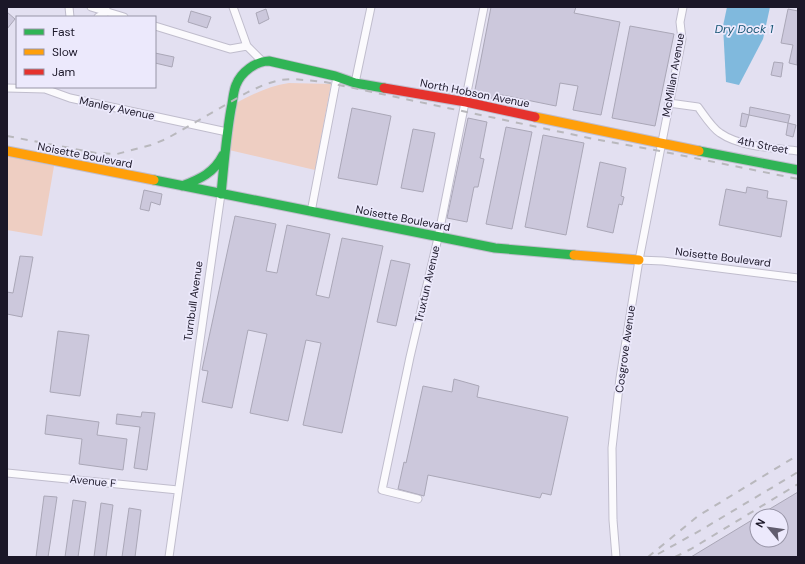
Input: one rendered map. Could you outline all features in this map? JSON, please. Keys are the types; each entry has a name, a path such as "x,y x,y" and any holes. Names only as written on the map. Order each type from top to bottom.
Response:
{"street":[{"path":"91,7 106,9 122,16"},
{"path":"233,7 247,46 262,61"},
{"path":"355,83 371,7"},
{"name":"Truxtun Avenue","path":"418,498 382,490 410,357 438,238 484,7"},
{"name":"McMillan Avenue","path":"662,144 682,39 680,22 683,7"},
{"path":"156,26 230,49 247,46"},
{"name":"North Hobson Avenue","path":"262,61 269,61 337,77 355,83 466,102 662,144 798,170"},
{"name":"Turnbull Avenue","path":"169,557 221,194 227,132 236,85 248,70 262,61"},
{"path":"311,212 337,77"},
{"name":"Manley Avenue","path":"7,88 45,89 70,98 227,132"},
{"name":"4th Street","path":"669,103 698,107 719,133 739,142 798,151"},
{"name":"Cosgrove Avenue","path":"616,557 613,520 612,448 620,378 639,260 662,144"},
{"name":"Noisette Boulevard","path":"7,151 438,238 495,248 663,261 798,278"},
{"path":"181,186 206,177 213,171 225,151"},
{"name":"Avenue F","path":"7,473 178,490"}],"shaded area":[{"path":"289,83 331,84 315,170 229,150 236,103 268,88"},
{"path":"7,156 54,166 42,236 7,230"}],"water":[{"name":"Dry Dock 1","path":"727,7 770,7 763,39 739,85 726,82 723,26"}],"building":[{"path":"491,7 576,7 574,13 620,22 601,115 573,110 578,86 560,83 556,106 497,94 496,99 474,95"},
{"path":"266,9 269,19 259,24 256,13"},
{"path":"788,9 798,11 797,65 789,63 793,45 781,43"},
{"path":"191,11 211,17 207,28 188,22"},
{"path":"7,12 15,19 7,29"},
{"path":"630,26 674,34 655,126 612,118"},
{"path":"156,53 174,57 172,67 156,63"},
{"path":"774,62 783,63 781,77 771,75"},
{"path":"750,107 790,115 788,123 749,115"},
{"path":"352,108 391,116 377,185 338,178"},
{"path":"742,113 749,115 746,127 740,126"},
{"path":"468,118 487,122 480,158 484,159 478,187 474,187 467,222 447,218"},
{"path":"788,123 796,125 793,137 786,135"},
{"path":"506,127 532,132 512,229 486,224"},
{"path":"413,129 435,133 423,192 401,188"},
{"path":"543,135 584,143 566,235 525,227"},
{"path":"600,162 626,168 621,196 624,197 622,205 619,204 613,233 587,227"},
{"path":"747,187 768,191 767,198 787,201 781,237 719,225 726,189 746,193"},
{"path":"144,190 162,194 160,205 151,202 149,211 140,209"},
{"path":"235,216 276,224 266,271 277,273 287,225 330,234 316,295 329,298 342,238 383,246 342,433 303,425 321,343 306,340 288,421 250,413 267,334 248,330 232,408 202,402 208,371 202,370"},
{"path":"20,256 33,257 22,317 7,314 7,292 13,293"},
{"path":"391,260 410,264 396,326 377,322"},
{"path":"58,331 89,335 80,396 50,392"},
{"path":"454,379 479,386 477,397 568,417 551,495 542,493 540,498 428,475 424,496 398,489 404,462 406,463 423,386 452,392"},
{"path":"142,412 155,413 147,470 134,468 140,427 116,424 117,414 141,417"},
{"path":"47,415 99,422 97,435 127,439 123,470 79,464 82,439 45,434"},
{"path":"798,492 798,557 691,557 749,522 749,548 789,548 789,508 771,508"},
{"path":"44,496 57,497 48,557 36,557"},
{"path":"73,500 86,502 78,557 65,557"},
{"path":"101,503 113,505 106,557 94,557"},
{"path":"129,508 141,510 135,557 122,557"}],"railway":[{"path":"7,136 96,153 117,154 151,145 166,139 248,92 266,84 280,80 293,79 325,82 594,139 798,179"},
{"path":"648,557 698,516 798,455"},
{"path":"658,554 798,472"},
{"path":"675,557 691,549 798,484"}],"traffic: fast":[{"path":"221,194 234,91 241,76 254,65 264,61 269,61 335,76 355,83 384,88"},
{"path":"699,151 798,170"},
{"path":"182,186 206,175 211,171 223,155"},
{"path":"154,180 495,248 574,255"}],"traffic: slow":[{"path":"535,117 699,151"},
{"path":"7,151 154,180"},
{"path":"574,255 639,260"}],"traffic: jam":[{"path":"384,88 466,102 535,117"}]}
